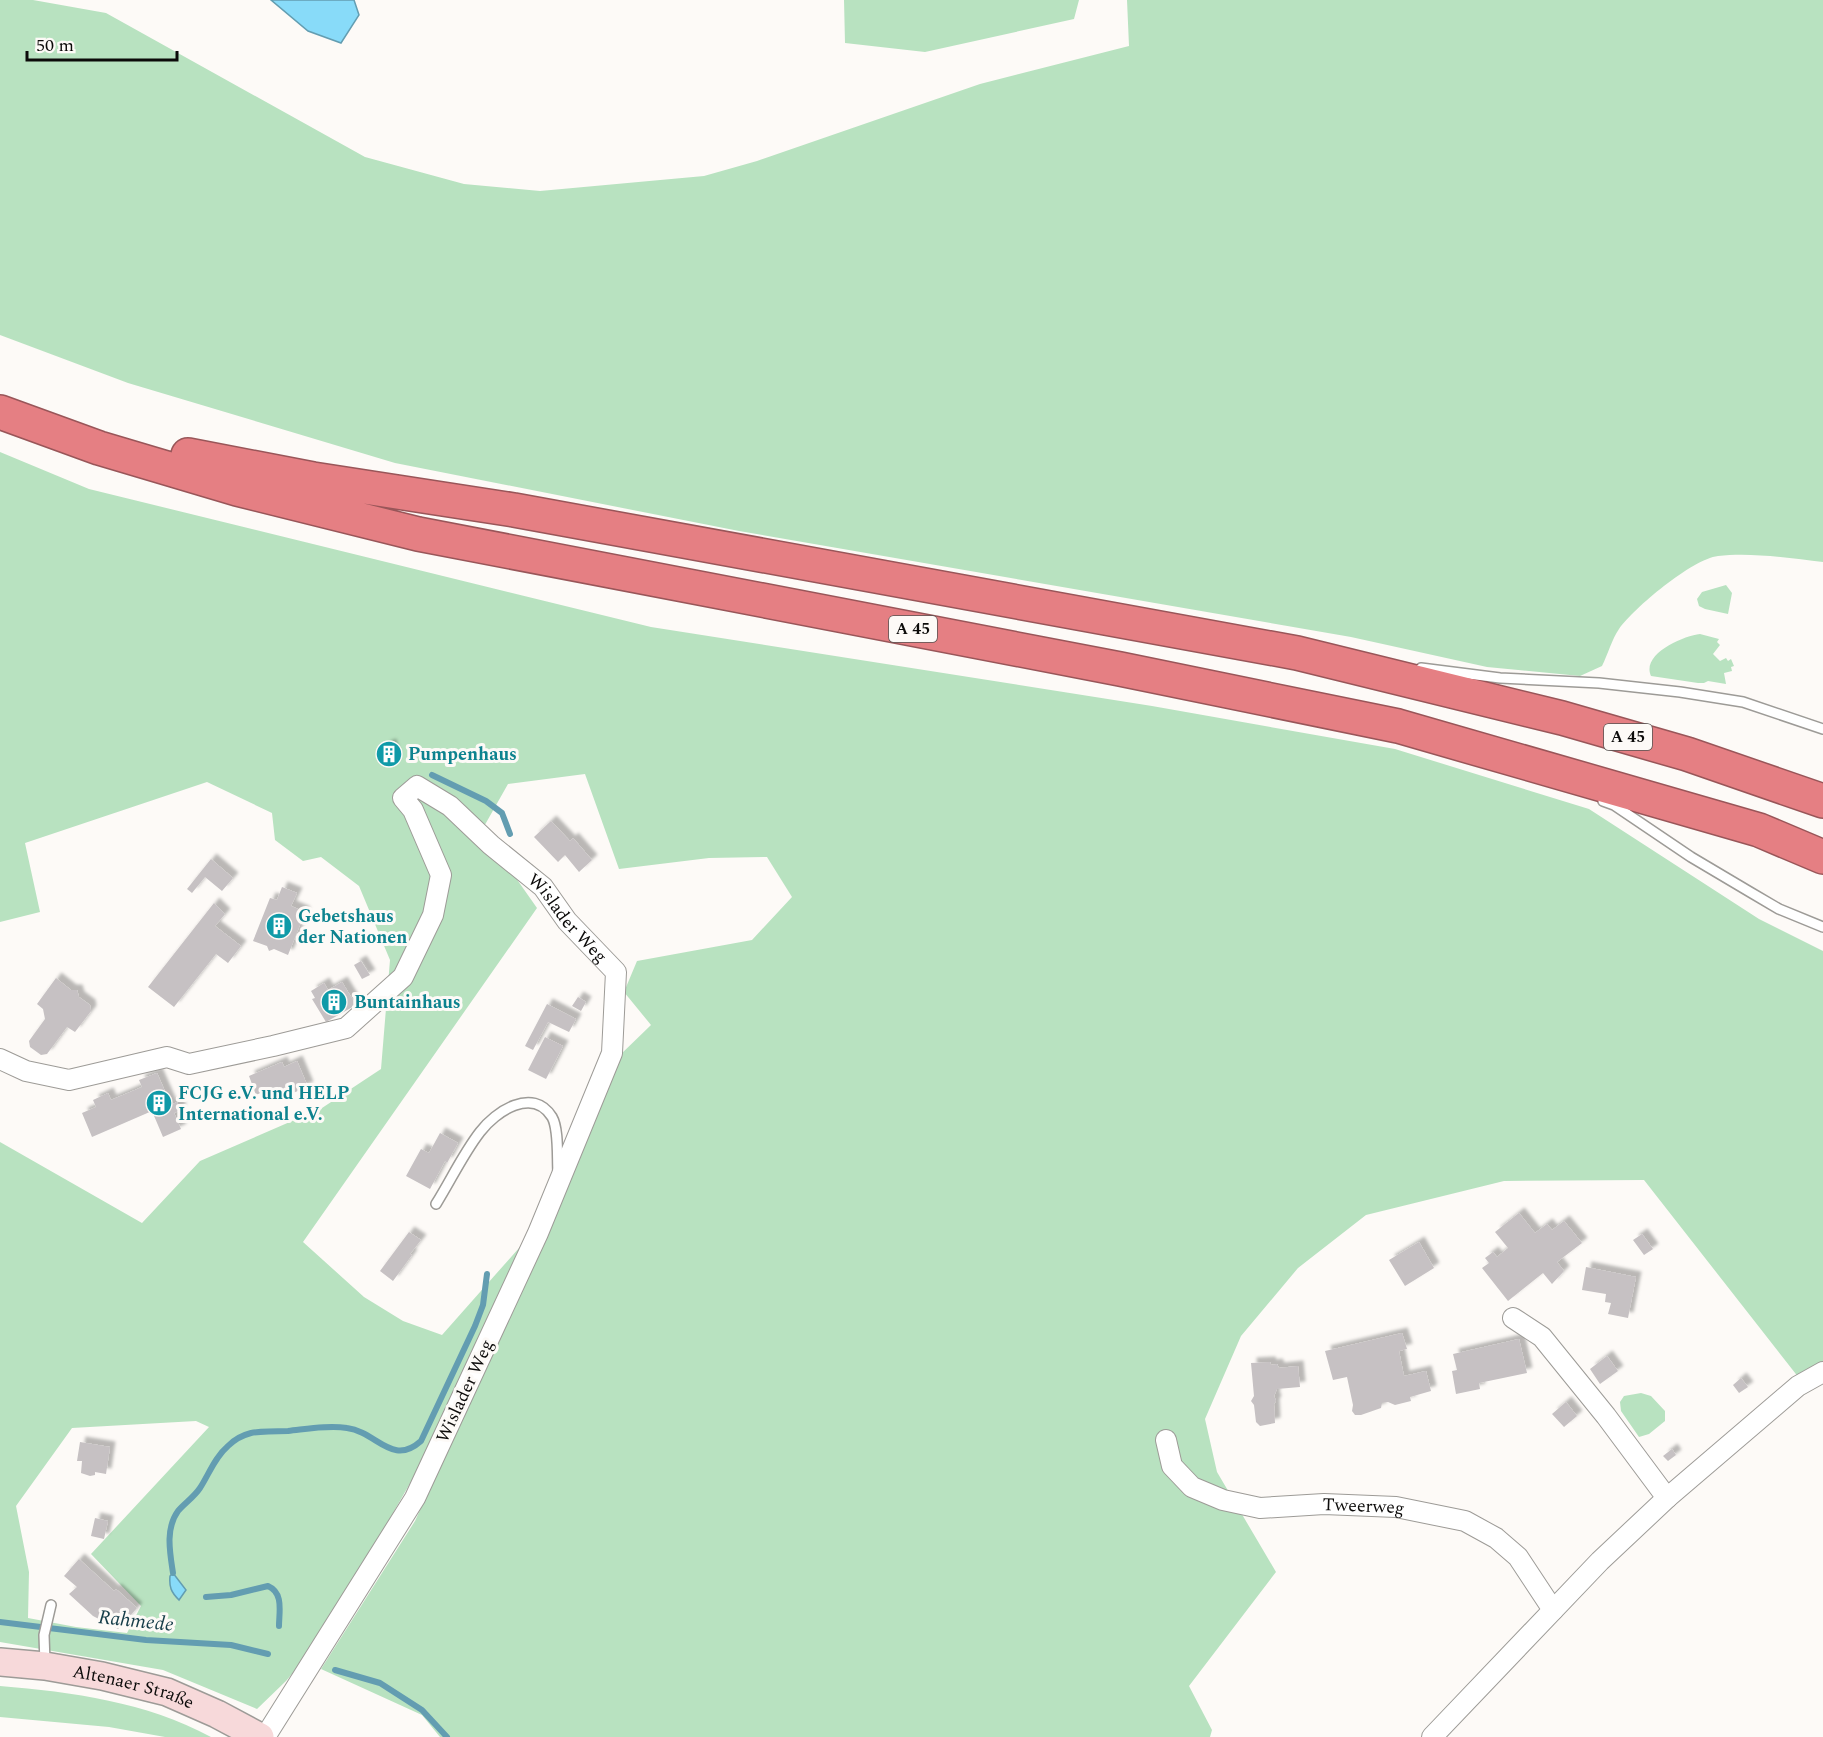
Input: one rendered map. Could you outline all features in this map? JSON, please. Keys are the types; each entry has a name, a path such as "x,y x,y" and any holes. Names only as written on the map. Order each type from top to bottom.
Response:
{"highway":[{"name":"A 45","path":"0,397 165,451 313,479 514,510 1297,652 1574,721 1687,754 1823,801"},
{"name":"A 45","path":"0,412 99,448 237,489 418,534 1120,669 1398,726 1759,830 1823,856"}],"main road":[{"name":"Altenaer Straße","path":"0,1662 45,1666 102,1676 167,1692 217,1714 260,1737"}],"street":[{"name":"Wislader Weg","path":"0,1059 26,1071 69,1080 167,1057 189,1064 346,1028 403,977 433,915 441,875 413,810 403,798 417,786 450,806 491,845 543,886 567,921 616,972 612,1053 538,1233 415,1498 266,1737"},
{"path":"1513,1318 1542,1337 1606,1416 1667,1498"},
{"path":"1432,1737 1600,1561 1667,1498 1798,1386 1823,1372"},
{"name":"Tweerweg","path":"1166,1440 1172,1466 1192,1487 1223,1500 1260,1508 1324,1504 1396,1507 1465,1521 1496,1538 1518,1557 1553,1610"}],"lane":[{"path":"1297,652 1376,662"},
{"path":"1410,666 1500,678 1599,683 1680,692 1743,702 1823,729"},
{"path":"1398,726 1551,781"},
{"path":"1593,797 1614,806 1691,857 1779,909 1823,927"},
{"path":"436,1204 480,1131 498,1113 513,1105 529,1102 541,1106 552,1118 557,1143 559,1184"},
{"path":"45,1666 44,1635 51,1605"}],"green space":[{"path":"0,0 33,0 106,13 365,157 464,184 540,191 704,176 757,161 980,84 1129,46 1127,0 1823,0 1823,562 1743,555 1707,559 1664,586 1626,620 1617,633 1602,666 1580,676 1487,667 1351,637 739,531 395,463 128,383 0,335"},
{"path":"844,0 1079,0 1074,19 925,52 845,43"},
{"path":"0,452 89,489 651,627 1152,706 1395,749 1589,809 1759,919 1823,951 1823,1363 1799,1378 1644,1180 1504,1181 1366,1215 1298,1268 1241,1336 1205,1419 1217,1472 1276,1572 1189,1686 1212,1730 1210,1737 440,1737 422,1715 321,1669 415,1521 546,1236 618,1057 651,1025 624,992 637,961 752,940 792,897 767,857 709,858 619,869 585,774 508,784 482,830 537,908 303,1242 364,1297 403,1321 442,1335 534,1231 437,1436 373,1548 306,1657 286,1681 257,1709 163,1670 0,1642 0,1142 142,1223 200,1161 322,1108 381,1069 390,960 359,886 321,857 303,861 275,840 272,813 207,782 25,843 40,912 0,922","holes":["196,1421 209,1427 91,1554 141,1606 127,1633 28,1618 29,1572 16,1506 72,1428"]},
{"path":"1726,585 1732,593 1728,614 1699,606 1697,599 1702,592"},
{"path":"1700,634 1719,639 1717,642 1720,645 1713,654 1720,661 1726,658 1728,661 1731,659 1734,666 1731,667 1732,671 1724,673 1726,684 1708,681 1698,683 1651,676 1652,660 1665,648 1684,638"},
{"path":"1641,1393 1651,1396 1665,1411 1665,1421 1649,1434 1639,1437 1621,1411 1620,1402 1624,1396"},
{"path":"0,1686 82,1696 135,1707 161,1715 211,1737 165,1737 109,1727 0,1717"}],"water":[{"path":"271,0 354,0 359,15 341,43 308,31"},
{"path":"173,1573 186,1590 179,1600 170,1586 170,1576"}],"building":[{"name":"Pumpenhaus","path":"391,744 395,760 390,761 385,753 387,752 385,746"},
{"path":"551,821 570,841 573,838 592,860 579,872 565,855 558,862 534,837"},
{"path":"211,859 233,878 222,891 205,877 192,893 187,889"},
{"name":"Gebetshaus der Nationen","path":"282,887 297,893 291,906 305,912 288,955 274,949 269,951 267,946 253,941 270,898 277,900"},
{"path":"214,903 225,914 215,926 241,946 228,963 216,954 174,1007 148,987"},
{"path":"361,961 370,975 362,979 354,965"},
{"path":"56,978 71,990 77,990 79,997 90,1005 91,1011 75,1032 67,1027 47,1054 41,1055 30,1047 29,1041 45,1019 43,1009 37,1004"},
{"name":"Buntainhaus","path":"342,982 356,1005 326,1022 312,999 315,998 311,991 324,983 328,990"},
{"path":"578,997 586,1002 581,1011 572,1006"},
{"path":"547,1004 576,1019 569,1032 548,1022 533,1050 525,1046"},
{"path":"545,1037 563,1046 546,1079 528,1070"},
{"path":"297,1061 308,1087 270,1102 265,1091 256,1095 249,1076 282,1062 284,1067"},
{"path":"157,1073 171,1105 177,1102 181,1110 174,1113 181,1129 163,1137 152,1111 92,1137 82,1113 96,1107 93,1100 108,1093 111,1100 142,1087 139,1080"},
{"path":"440,1133 458,1143 430,1189 406,1176 421,1149 429,1153"},
{"path":"1519,1213 1535,1233 1547,1224 1552,1230 1564,1221 1582,1243 1557,1262 1564,1271 1552,1284 1543,1273 1508,1301 1482,1268 1489,1263 1485,1258 1493,1252 1497,1257 1508,1248 1495,1232"},
{"path":"409,1232 421,1240 393,1281 380,1271"},
{"path":"1642,1234 1653,1249 1644,1255 1633,1240"},
{"path":"1419,1242 1434,1268 1405,1286 1389,1260"},
{"path":"1586,1267 1636,1277 1628,1318 1608,1314 1611,1303 1605,1302 1606,1294 1582,1290"},
{"path":"1402,1333 1407,1349 1399,1351 1404,1376 1426,1371 1431,1391 1410,1397 1411,1401 1395,1405 1388,1402 1382,1403 1381,1408 1355,1415 1352,1411 1353,1405 1347,1377 1333,1380 1325,1351"},
{"path":"1519,1339 1527,1373 1479,1383 1480,1389 1456,1394 1452,1371 1457,1370 1453,1354"},
{"path":"1607,1356 1618,1371 1600,1384 1590,1369"},
{"path":"1270,1362 1271,1365 1277,1364 1279,1368 1298,1366 1300,1387 1277,1389 1274,1396 1276,1401 1274,1404 1275,1423 1260,1426 1256,1422 1254,1405 1251,1401 1254,1396 1251,1363"},
{"path":"1741,1378 1748,1387 1739,1393 1733,1385"},
{"path":"1566,1402 1577,1416 1564,1427 1552,1414"},
{"path":"80,1442 110,1447 106,1474 95,1472 95,1475 90,1476 81,1473 82,1461 77,1461"},
{"path":"1672,1449 1676,1455 1668,1461 1663,1456"},
{"path":"95,1518 108,1521 104,1539 91,1536"},
{"path":"79,1559 114,1591 116,1589 137,1608 118,1629 93,1616 69,1594 77,1587 64,1576"}],"waterway":[{"path":"432,775 486,801 502,813 510,834"},
{"path":"173,1573 169,1541 174,1518 200,1488 223,1450 239,1438 256,1432 332,1427 358,1431 393,1449 411,1448 421,1441 475,1326 483,1305 487,1274"},
{"path":"206,1597 231,1595 268,1586 279,1598 279,1626"},
{"name":"Rahmede","path":"0,1622 146,1640 231,1645 268,1654"},
{"name":"Rahmede","path":"335,1670 380,1683 422,1710 447,1737"}],"place":[{"name":"Pumpenhaus","path":"389,754"},
{"name":"Gebetshaus der Nationen","path":"279,926"},
{"name":"Buntainhaus","path":"334,1002"},
{"name":"FCJG e.V. und HELP International e.V.","path":"159,1103"}]}
